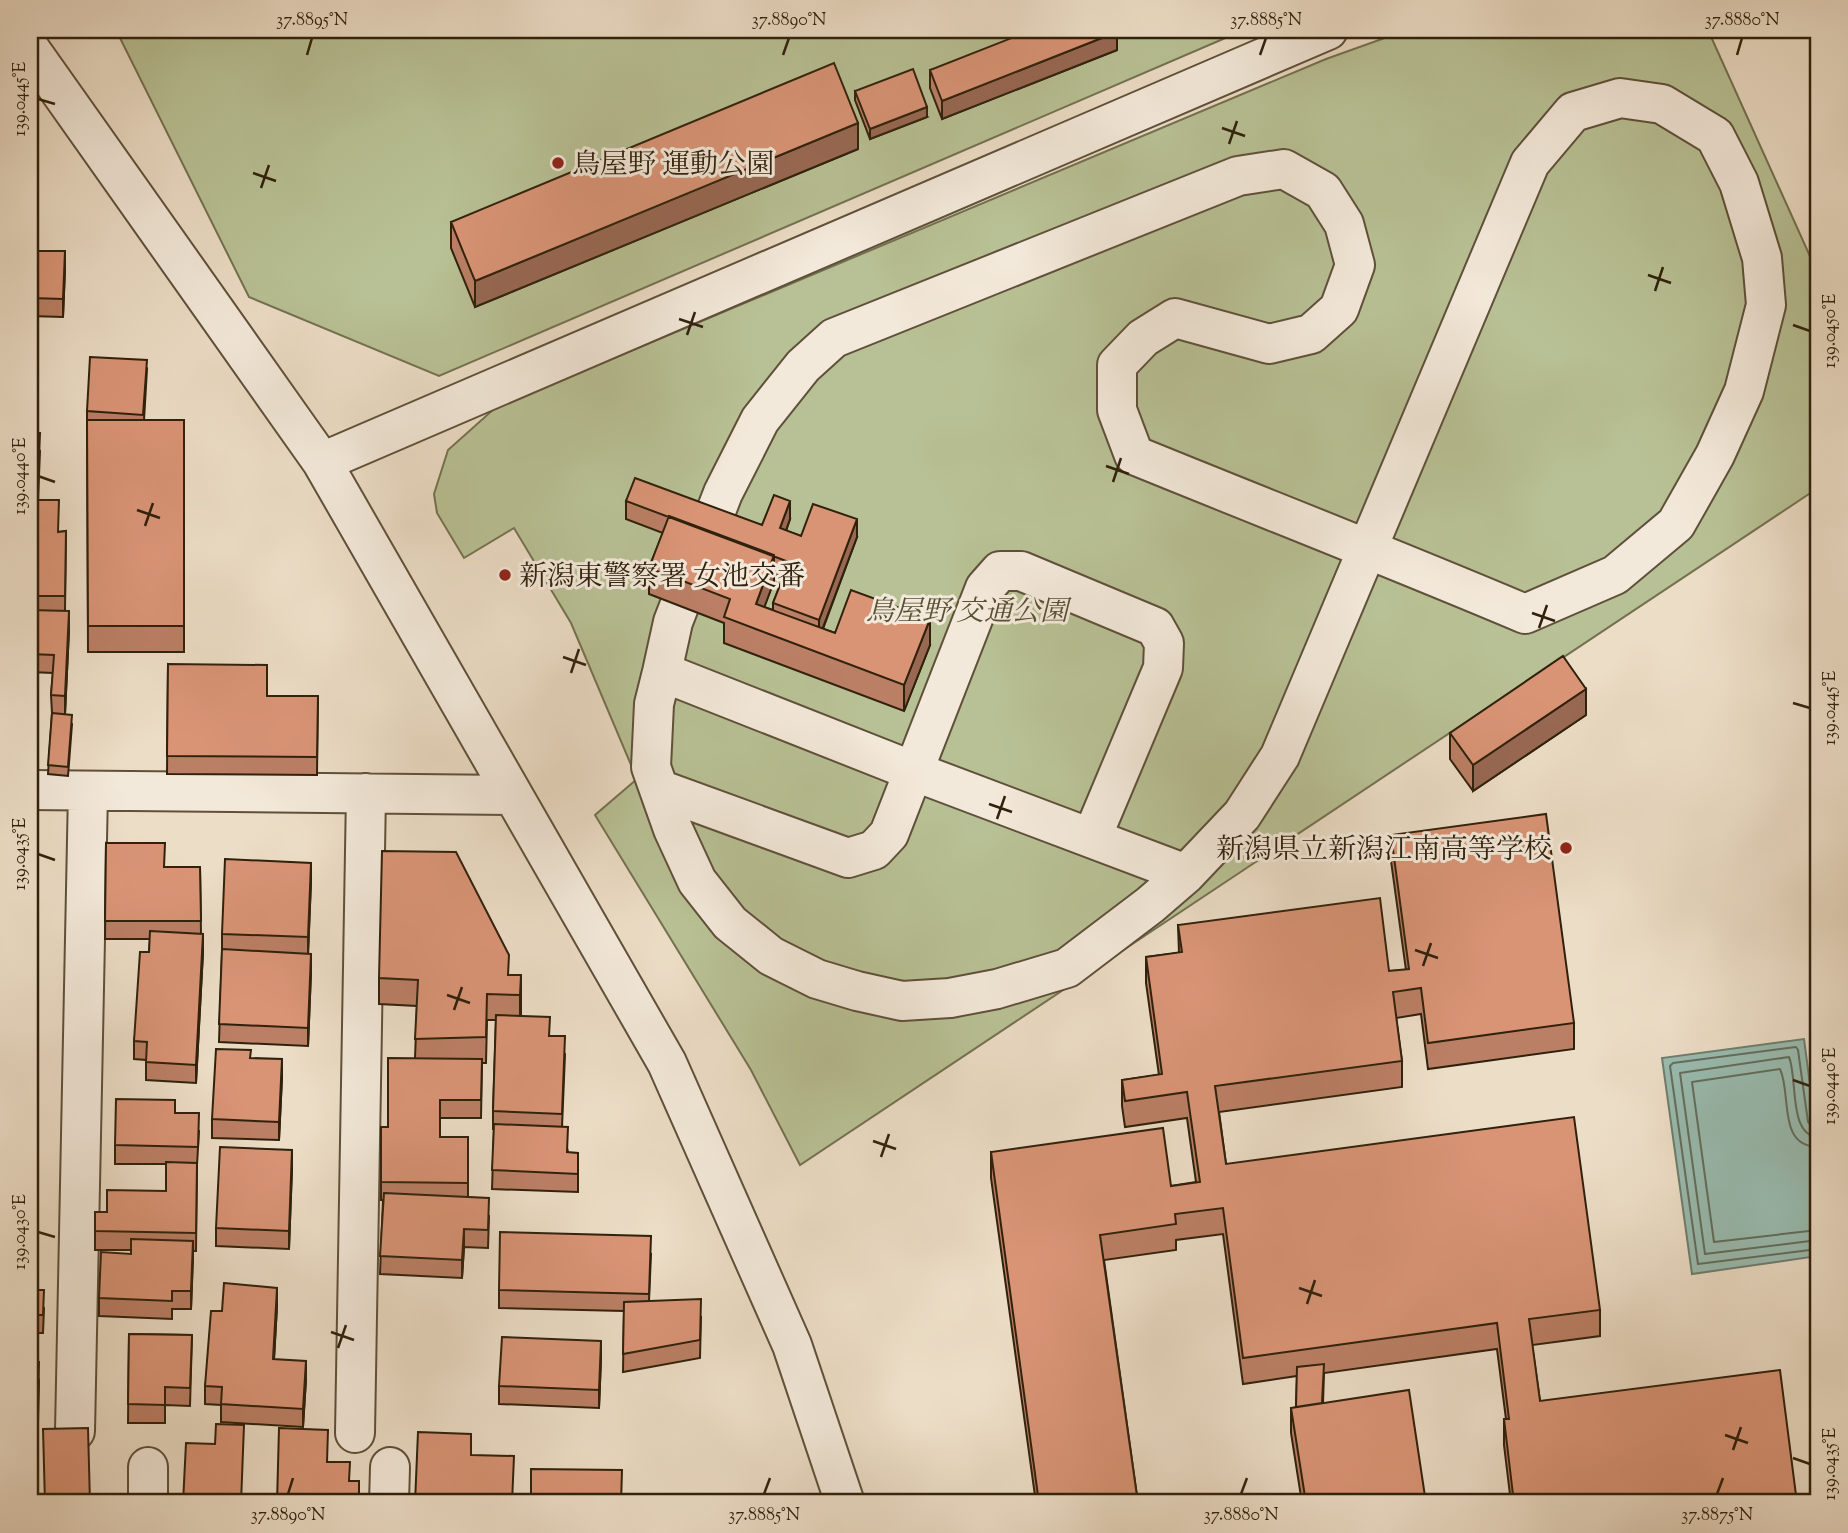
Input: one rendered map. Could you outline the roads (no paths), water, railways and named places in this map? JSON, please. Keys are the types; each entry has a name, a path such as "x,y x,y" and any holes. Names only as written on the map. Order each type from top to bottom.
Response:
{"street":[{"path":"322,462 1328,30"},
{"path":"30,49 322,462 667,1063 792,1345 845,1503"},
{"path":"1366,549 1280,756 1242,815 1186,874 1067,968 997,989 950,998 902,1001 817,979 771,956 730,923 697,881 673,829 652,767 654,704 673,622 723,493 760,419 803,366 834,338 1238,176 1284,169 1323,191 1344,224 1355,265 1339,309 1311,334 1269,344 1175,318 1143,338 1117,365 1117,410 1134,455 1366,549 1525,614 1615,575 1676,524 1715,455 1744,391 1766,305 1762,258 1739,183 1714,136 1662,104 1620,98 1573,112 1538,153 1530,163 1366,549"},
{"path":"659,789 848,858 874,850 889,834 985,588 1000,571 1021,571 1155,627 1164,643 1163,668 1092,837"},
{"path":"662,672 1186,874"},
{"path":"30,790 513,795"},
{"path":"75,1431 88,791"},
{"path":"355,1433 366,793"}],"water":[{"path":"1804,1039 1818,1145 1818,1256 1692,1274 1662,1058"}],"place":[{"name":"鳥屋野 運動公園","path":"558,163"},
{"name":"新潟東警察署 女池交番","path":"505,575"},
{"name":"新潟県立新潟江南高等学校","path":"1566,848"}],"park label":[{"name":"鳥屋野 交通公園","path":"967,610"}]}
